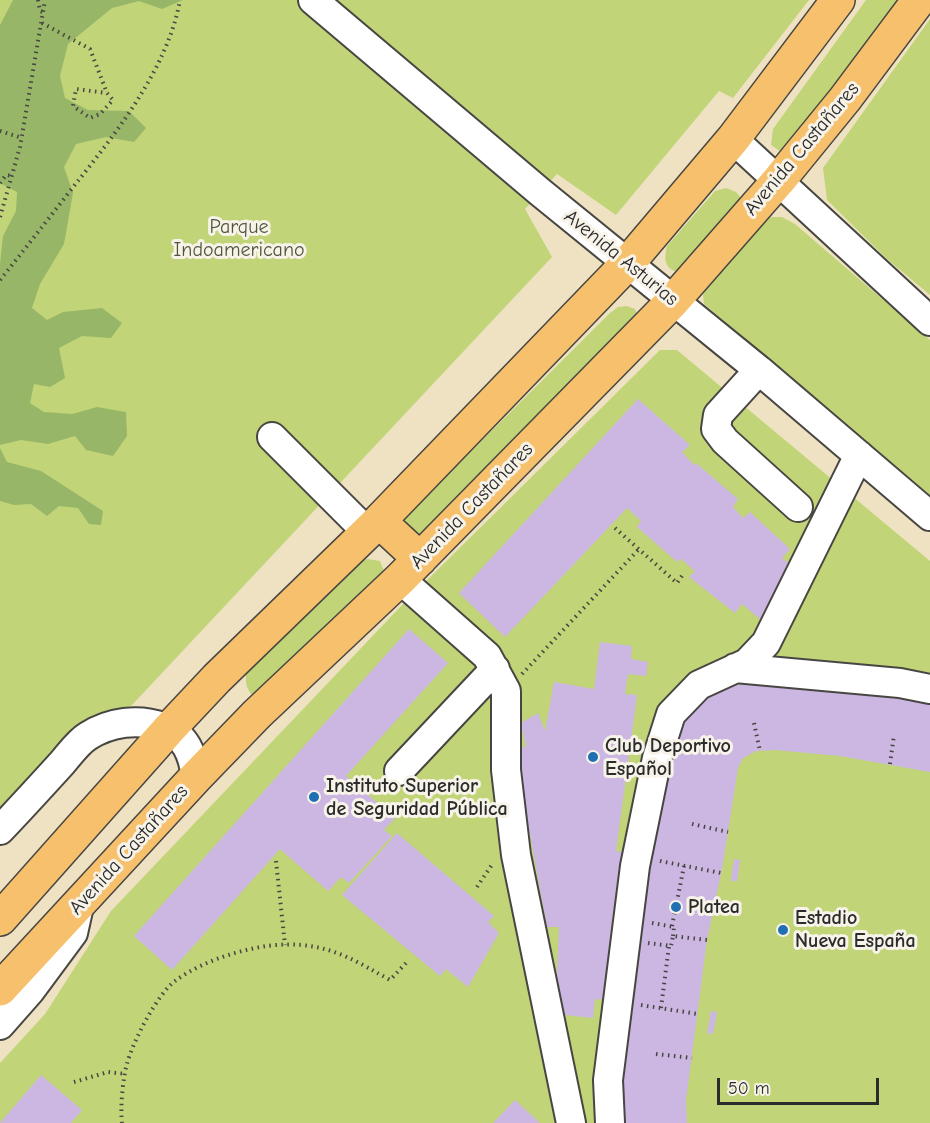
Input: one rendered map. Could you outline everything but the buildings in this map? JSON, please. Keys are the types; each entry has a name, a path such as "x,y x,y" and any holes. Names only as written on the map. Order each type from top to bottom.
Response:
{"main road":[{"path":"1,917 217,678 373,527 628,263 733,140 838,0"},
{"name":"Avenida Castañares","path":"0,989 80,905 195,777 257,714 410,569 673,301 779,180 845,99 919,0"},
{"path":"373,527 410,569"},
{"path":"217,678 257,714"}],"street":[{"name":"Avenida Asturias","path":"313,0 540,192 759,370 930,516"},
{"path":"733,140 930,321"},
{"path":"759,370 718,415 717,429 725,441 798,507"},
{"path":"272,437 373,527"},
{"path":"610,1123 608,1080 635,866 657,758 671,714 699,685 747,663 766,643 859,455"},
{"path":"410,569 487,656 501,680 506,770 516,855 571,1123"},
{"path":"735,668 900,683 930,689"},
{"path":"399,771 501,680"},
{"path":"0,830 86,737 108,726 130,722 150,722 169,729 183,741 193,756 195,777"},
{"path":"0,1025 30,991 73,933 80,905"}],"path":[{"path":"38,0 40,11 44,12"},
{"path":"0,217 2,200 12,176 22,138 45,0"},
{"path":"0,280 95,159 136,102 162,53 180,0"},
{"path":"42,23 90,49 107,93 113,100 100,114 90,118 73,106 76,89 107,93"},
{"path":"0,131 22,138"},
{"path":"0,183 6,175 12,176"},
{"path":"615,528 677,584 684,573"},
{"path":"501,680 639,549"},
{"path":"754,723 760,751"},
{"path":"890,764 894,735"},
{"path":"692,824 728,832"},
{"path":"650,859 721,873"},
{"path":"276,861 285,945"},
{"path":"660,1008 669,946 671,946 673,936 674,927 672,926 684,866"},
{"path":"651,923 672,926"},
{"path":"673,936 706,940"},
{"path":"638,941 669,946"},
{"path":"122,1123 127,1063 151,1009 174,981 217,958 272,945 300,944 340,952 390,980 408,961"},
{"path":"638,1005 698,1014"},
{"path":"656,1054 692,1058"},
{"path":"74,1082 108,1072 126,1074"}],"green space":[{"name":"Parque Indoamericano","path":"0,0 809,0 733,98 719,91 616,215 557,174 525,209 552,257 132,705 82,726 0,813"},
{"path":"13,0 183,0 162,9 139,1 112,8 68,44 60,76 65,98 88,110 129,111 146,128 134,142 106,137 76,144 64,167 73,193 64,244 40,284 32,308 47,320 63,312 102,308 122,323 111,338 82,336 59,348 65,378 50,387 34,384 30,403 44,412 72,414 97,407 126,412 127,436 113,456 86,450 75,436 48,444 21,440 0,445 0,264 3,236 16,211 17,192 0,183 0,25"},
{"path":"866,0 905,0 784,154 771,145 773,129"},
{"path":"930,19 930,295 887,259 827,200 823,168"},
{"path":"726,188 736,192 742,199 678,272 673,271 665,259 667,246 715,191"},
{"path":"771,217 782,217 795,224 930,340 930,495 704,304 703,294 716,273 761,222"},
{"path":"627,306 635,309 638,317 422,536 411,535 405,517 610,313 618,307"},
{"name":"Club Deportivo Español","path":"660,350 677,350 930,561 930,1123 0,1123 0,1063 45,1014 111,911 403,604"},
{"path":"0,448 7,462 41,471 103,511 101,525 89,524 78,508 59,506 47,516 31,504 14,505 0,501"},
{"path":"368,559 380,561 384,571 383,581 256,698 247,685 247,669 357,561"}],"place":[{"name":"Club Deportivo Español","path":"593,757"},
{"name":"Instituto Superior de Seguridad Pública","path":"314,797"},
{"name":"Platea","path":"676,907"},
{"name":"Estadio Nueva España","path":"783,930"}]}
